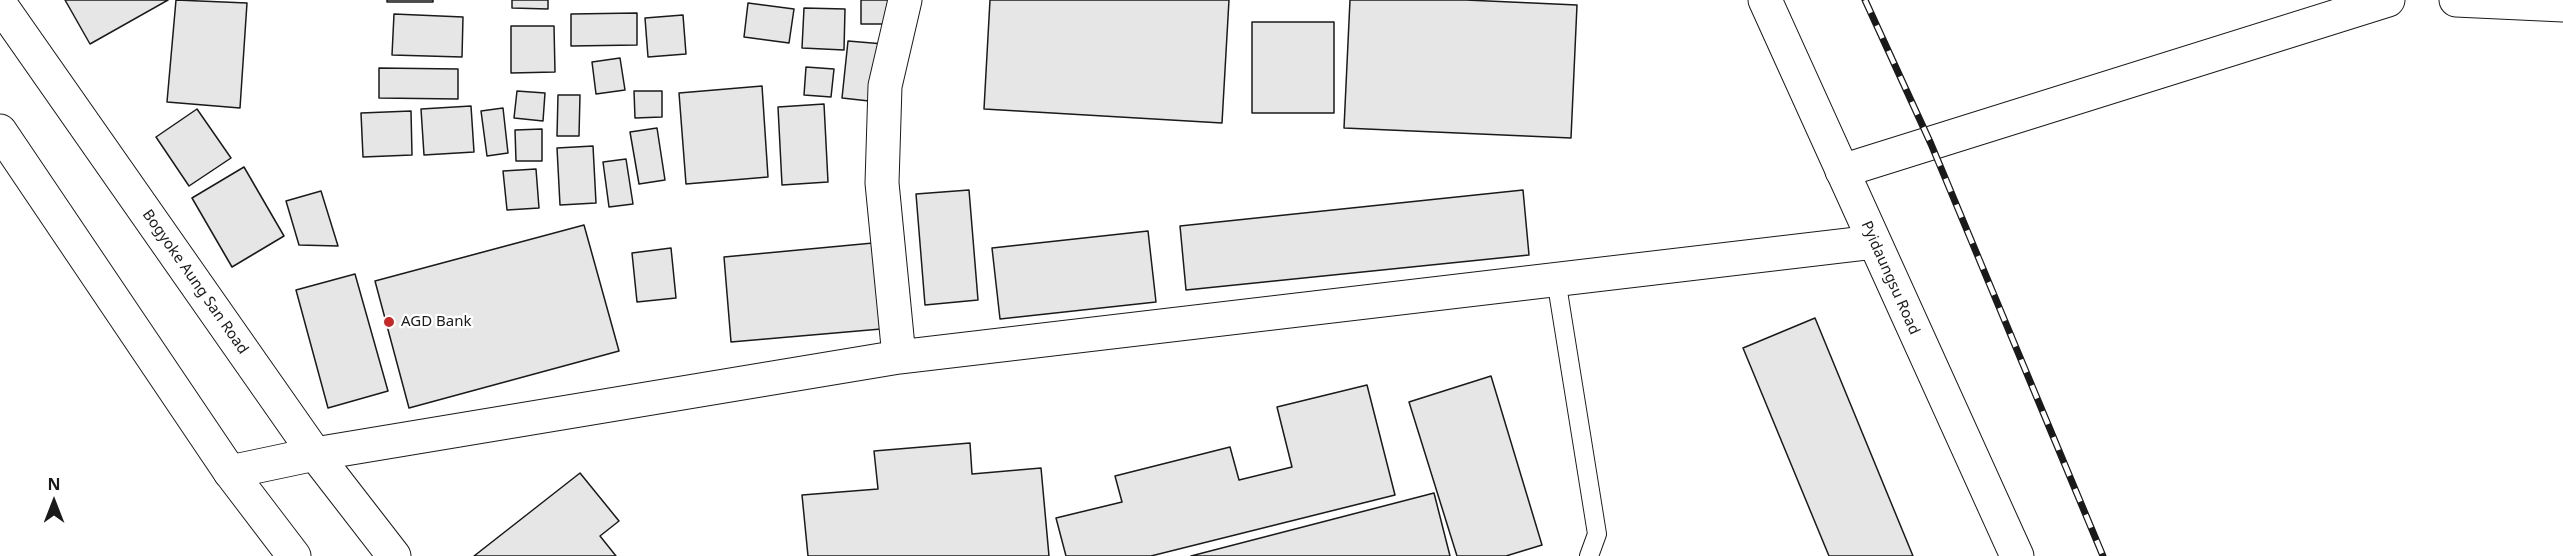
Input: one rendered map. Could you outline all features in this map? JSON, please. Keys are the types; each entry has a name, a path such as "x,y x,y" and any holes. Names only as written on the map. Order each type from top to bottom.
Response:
{"main road":[{"path":"899,357 882,183 885,86 905,0"},
{"name":"Pyidaungsu Road","path":"1765,0 2017,556"},
{"path":"1842,171 2388,0"},
{"path":"2456,0 2563,5"},
{"name":"Bogyoke Aung San Road","path":"0,4 315,454 394,556"},
{"path":"0,131 230,472 294,556"},
{"path":"230,472 315,454 899,357 1874,242"}],"lane":[{"path":"1556,279 1597,534 1589,556"}],"building":[{"path":"65,0 168,0 90,44"},
{"path":"176,0 247,3 240,108 167,102"},
{"path":"387,0 433,0 433,2 387,2"},
{"path":"512,0 548,0 548,9 512,8"},
{"path":"861,0 912,0 912,24 861,24"},
{"path":"990,0 1229,0 1222,123 984,109"},
{"path":"1350,0 1466,0 1577,5 1571,138 1344,128"},
{"path":"748,3 794,9 789,43 744,37"},
{"path":"804,8 845,9 844,50 802,48"},
{"path":"637,13 637,45 571,46 571,14"},
{"path":"394,14 463,17 462,57 392,55"},
{"path":"683,15 686,54 648,57 645,18"},
{"path":"1252,22 1334,22 1334,113 1252,113"},
{"path":"511,26 554,26 555,72 511,73"},
{"path":"848,41 884,44 878,102 842,98"},
{"path":"620,58 625,90 596,94 592,62"},
{"path":"806,67 834,69 831,97 804,95"},
{"path":"379,68 458,69 458,99 379,98"},
{"path":"762,86 768,177 686,184 679,93"},
{"path":"517,91 545,93 543,121 514,118"},
{"path":"634,91 662,91 662,117 635,118"},
{"path":"558,95 580,95 579,136 557,136"},
{"path":"824,104 828,182 782,185 778,107"},
{"path":"471,106 474,152 424,155 421,109"},
{"path":"503,108 508,153 487,156 481,111"},
{"path":"197,109 231,158 189,186 156,137"},
{"path":"411,111 412,155 363,157 361,113"},
{"path":"657,128 665,180 639,184 630,132"},
{"path":"542,129 542,161 516,161 515,130"},
{"path":"593,146 596,203 560,205 557,148"},
{"path":"626,159 633,204 609,207 603,162"},
{"path":"244,167 284,236 232,267 192,198"},
{"path":"536,169 539,208 507,210 503,171"},
{"path":"969,190 978,300 925,305 916,194"},
{"path":"1523,190 1529,255 1186,290 1180,226"},
{"path":"321,191 338,246 299,245 286,201"},
{"path":"584,225 619,351 409,408 375,281"},
{"path":"1148,231 1156,302 1000,319 992,248"},
{"path":"873,243 881,329 731,342 724,257"},
{"path":"671,248 676,298 637,302 632,253"},
{"path":"355,274 388,391 328,408 296,290"},
{"path":"1815,318 1913,556 1829,556 1743,348"},
{"path":"1491,376 1542,545 1506,556 1457,556 1409,402"},
{"path":"1367,385 1395,495 1151,556 1066,556 1056,518 1122,502 1115,476 1230,447 1239,480 1292,467 1277,407"},
{"path":"970,443 972,474 1041,468 1049,556 808,556 802,495 878,489 874,451"},
{"path":"580,473 619,521 600,536 616,556 474,556"},
{"path":"1434,493 1450,556 1191,556"}],"railway":[{"path":"1865,0 1931,144 2103,556"}],"place":[{"name":"AGD Bank","path":"389,322"}]}
